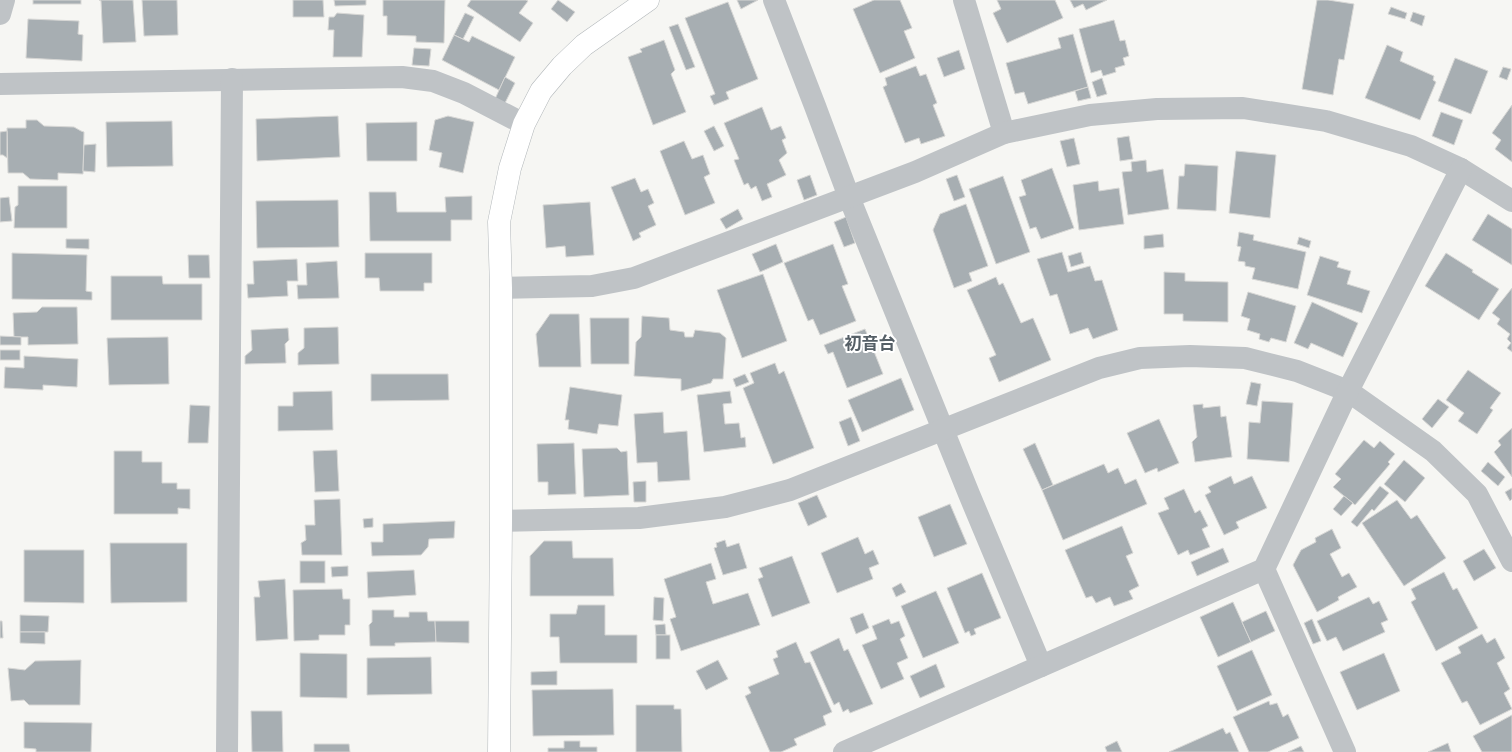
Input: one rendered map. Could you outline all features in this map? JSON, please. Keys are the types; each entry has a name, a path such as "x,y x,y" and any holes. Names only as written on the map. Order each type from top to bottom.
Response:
{"street":[{"path":"0,14 4,0"},
{"path":"499,752 501,288 499,222 510,168 524,124 541,91 562,66 584,44 648,0"},
{"path":"774,0 849,197 969,494 1041,666"},
{"path":"964,0 1004,133"},
{"path":"0,84 402,77 433,81 464,93 524,124"},
{"path":"227,752 232,79"},
{"path":"501,288 592,286 634,278 915,172 1004,133 1098,115 1157,109 1243,108 1326,121 1411,146 1461,169 1512,201"},
{"path":"844,752 1264,569 1348,391 1461,169"},
{"path":"501,521 639,518 725,507 790,490 1099,368 1140,358 1190,356 1245,358 1297,371 1348,391 1433,451 1477,494 1512,561"},
{"path":"1264,569 1345,752"}],"building":[{"path":"33,0 81,0 81,4 33,4"},
{"path":"99,0 133,0 136,42 103,43 101,1"},
{"path":"142,0 177,0 178,35 144,36"},
{"path":"293,0 323,0 324,17 293,17"},
{"path":"334,0 366,0 366,5 335,6"},
{"path":"383,0 445,0 444,43 416,42 416,36 387,35 387,16 383,16"},
{"path":"471,0 526,0 528,1 519,13 533,23 520,42 467,6"},
{"path":"558,0 575,12 567,22 551,9"},
{"path":"737,0 758,0 741,9"},
{"path":"874,0 900,0 912,28 904,31 915,58 880,73 853,9"},
{"path":"997,0 1055,0 1063,18 1007,43 993,13 1001,9"},
{"path":"1070,0 1107,0 1086,10 1083,4 1074,8"},
{"path":"1317,0 1354,4 1344,60 1339,59 1333,95 1302,89"},
{"path":"728,2 758,79 726,92 729,99 714,105 710,96 715,94 685,18"},
{"path":"1391,7 1407,13 1405,19 1388,14"},
{"path":"1413,12 1425,16 1422,26 1410,21"},
{"path":"337,13 364,15 362,57 333,57 334,30 328,30 329,17 334,17"},
{"path":"465,13 474,17 463,39 454,35"},
{"path":"28,19 79,21 78,34 83,35 82,61 26,58"},
{"path":"1114,20 1120,41 1125,40 1129,56 1123,58 1125,65 1115,68 1116,72 1103,76 1101,70 1091,73 1079,29"},
{"path":"678,24 695,67 686,70 669,27"},
{"path":"1073,34 1088,87 1028,104 1024,92 1015,94 1006,63 1061,48 1058,38"},
{"path":"454,35 469,42 472,36 515,57 499,90 442,60"},
{"path":"664,40 675,70 671,74 686,112 653,125 628,57 642,52 640,49"},
{"path":"1387,45 1403,52 1400,61 1434,76 1433,80 1436,82 1420,120 1365,98"},
{"path":"414,48 431,49 429,66 412,65"},
{"path":"959,50 965,69 944,77 937,58"},
{"path":"1455,58 1488,71 1471,114 1438,101"},
{"path":"916,66 920,76 926,74 937,103 933,105 945,136 921,144 919,138 905,143 883,87 887,85 885,78"},
{"path":"1503,67 1511,69 1507,80 1499,77"},
{"path":"505,77 515,83 505,103 495,99"},
{"path":"1102,78 1107,94 1097,97 1092,82"},
{"path":"1088,87 1091,98 1078,101 1075,91"},
{"path":"1512,105 1512,162 1495,149 1501,140 1492,133"},
{"path":"762,107 771,130 781,126 786,138 782,140 787,153 779,160 786,175 767,184 772,197 762,201 756,186 751,189 748,183 744,185 734,160 739,159 724,123"},
{"path":"1441,112 1463,120 1454,145 1432,136"},
{"path":"338,116 340,157 257,161 256,119"},
{"path":"448,116 474,122 463,173 439,167 442,153 429,150 435,120"},
{"path":"26,120 37,120 44,126 74,127 84,132 83,174 58,173 58,180 30,179 23,173 8,173 7,128 26,128"},
{"path":"172,121 173,166 107,167 106,122"},
{"path":"417,122 417,161 367,161 366,123"},
{"path":"714,126 724,146 714,151 704,131"},
{"path":"7,131 7,158 0,155 0,132"},
{"path":"1129,136 1133,159 1120,161 1117,138"},
{"path":"1074,138 1080,164 1067,167 1060,141"},
{"path":"684,141 692,159 703,155 710,174 704,177 715,203 685,215 660,151"},
{"path":"96,144 95,172 83,171 84,145"},
{"path":"1236,151 1276,155 1270,218 1229,213"},
{"path":"1146,160 1147,172 1163,169 1169,209 1128,215 1122,172 1132,171 1131,162"},
{"path":"1185,164 1218,166 1216,211 1177,209 1179,176 1184,176"},
{"path":"1052,168 1074,228 1041,239 1036,227 1030,229 1019,197 1026,195 1021,180"},
{"path":"810,175 817,195 804,200 797,180"},
{"path":"957,175 965,197 954,201 946,179"},
{"path":"1003,176 1030,252 996,264 969,189"},
{"path":"635,178 641,192 648,189 654,203 648,206 656,225 639,233 641,237 633,241 611,187"},
{"path":"1098,181 1099,191 1119,188 1124,224 1079,230 1073,185"},
{"path":"18,186 67,186 67,228 14,228 15,207 18,205"},
{"path":"369,192 396,192 397,212 446,212 445,197 472,196 472,220 451,220 451,241 370,241"},
{"path":"9,197 12,221 0,222 0,198"},
{"path":"338,200 339,247 257,248 256,201"},
{"path":"590,202 594,255 566,257 565,246 546,248 543,205"},
{"path":"966,204 988,266 969,273 972,281 954,288 933,230 940,214"},
{"path":"738,209 743,219 726,229 720,219"},
{"path":"1488,214 1512,229 1512,265 1472,240"},
{"path":"846,217 855,243 844,247 834,222"},
{"path":"1239,232 1254,235 1253,240 1306,252 1298,289 1252,279 1255,268 1245,266 1245,262 1238,261 1241,247 1237,246"},
{"path":"1163,234 1164,247 1144,249 1144,236"},
{"path":"1299,237 1311,241 1309,248 1297,244"},
{"path":"66,239 89,239 89,249 66,248"},
{"path":"776,244 783,262 760,272 752,254"},
{"path":"833,244 848,284 842,286 856,321 820,335 813,319 808,321 784,263"},
{"path":"1062,252 1068,272 1090,266 1095,281 1102,280 1118,330 1093,339 1088,328 1070,334 1057,294 1050,296 1037,259"},
{"path":"1081,252 1084,263 1071,267 1068,256"},
{"path":"12,253 87,255 86,291 92,292 92,300 12,299"},
{"path":"365,253 432,253 432,283 424,283 424,291 380,291 379,278 365,278"},
{"path":"1446,253 1499,289 1479,320 1425,286"},
{"path":"188,255 209,255 210,278 189,278"},
{"path":"1320,256 1339,262 1337,267 1351,271 1347,284 1370,291 1362,313 1307,295"},
{"path":"297,259 298,281 287,281 288,296 248,298 247,284 254,284 253,261"},
{"path":"337,261 339,298 298,299 297,285 307,285 306,263"},
{"path":"1164,272 1185,273 1185,281 1228,282 1228,322 1183,321 1183,314 1164,314"},
{"path":"763,274 787,341 742,358 717,290"},
{"path":"111,276 162,276 163,284 202,284 202,320 111,320"},
{"path":"996,277 999,285 1003,283 1021,323 1033,318 1051,360 999,382 989,358 996,355 967,290"},
{"path":"1512,288 1512,352 1507,348 1511,343 1507,339 1510,334 1497,324 1500,319 1492,313"},
{"path":"1248,292 1296,306 1286,342 1271,338 1269,342 1259,339 1260,334 1247,330 1250,319 1241,316"},
{"path":"1312,302 1358,323 1343,357 1311,343 1308,349 1294,343"},
{"path":"42,307 77,307 78,344 28,345 28,337 14,337 13,313 37,312"},
{"path":"550,314 579,314 581,367 539,367 536,334"},
{"path":"642,316 669,318 670,330 684,332 685,337 693,337 695,330 720,333 726,338 723,379 713,379 711,383 681,391 681,379 634,376 636,342 641,337"},
{"path":"590,318 629,318 629,364 591,364"},
{"path":"338,327 339,364 298,365 298,353 304,348 304,328"},
{"path":"288,328 289,340 285,344 286,363 245,364 245,356 252,350 251,330"},
{"path":"865,329 883,374 847,388 833,352 828,354 824,345"},
{"path":"0,336 21,337 21,345 0,345"},
{"path":"168,337 169,384 109,385 107,338"},
{"path":"0,350 20,350 20,360 0,360"},
{"path":"24,356 78,359 77,387 43,385 43,390 4,388 5,367 24,368"},
{"path":"775,363 779,374 784,371 814,448 773,464 743,388 754,383 750,373"},
{"path":"1468,370 1501,393 1490,408 1493,410 1477,434 1458,421 1464,413 1446,400"},
{"path":"371,374 448,374 449,400 371,401"},
{"path":"745,374 749,382 736,387 733,379"},
{"path":"901,378 914,410 862,432 848,400"},
{"path":"1251,382 1261,384 1257,406 1246,404"},
{"path":"570,387 622,395 618,426 599,424 597,434 568,429 569,420 565,420"},
{"path":"332,391 333,430 278,431 278,406 293,406 293,392"},
{"path":"730,391 732,403 723,404 725,424 739,423 741,438 745,437 746,447 704,452 697,395"},
{"path":"1438,399 1449,407 1432,428 1422,419"},
{"path":"1262,401 1293,403 1289,462 1247,459 1249,422 1260,423"},
{"path":"1203,404 1203,408 1220,406 1221,417 1226,416 1232,457 1195,462 1192,442 1197,437 1193,405"},
{"path":"190,405 210,406 208,443 188,443"},
{"path":"663,412 664,433 687,431 690,480 658,482 657,462 637,463 634,414"},
{"path":"851,417 860,441 848,446 839,422"},
{"path":"1159,419 1179,463 1158,472 1157,468 1145,473 1127,433"},
{"path":"1512,428 1512,477 1494,452 1501,445 1498,441"},
{"path":"1364,440 1374,448 1380,441 1395,454 1388,462 1390,464 1355,505 1333,487 1341,479 1335,474"},
{"path":"574,443 576,494 548,495 548,482 538,482 537,444"},
{"path":"1035,443 1053,485 1042,490 1023,449"},
{"path":"617,448 621,452 627,451 629,495 584,497 582,449"},
{"path":"337,450 339,491 315,492 313,451"},
{"path":"114,451 142,451 142,462 162,462 162,483 177,483 177,489 190,489 190,509 178,508 178,514 114,514"},
{"path":"1404,460 1425,478 1405,502 1384,484"},
{"path":"1488,462 1505,477 1498,486 1481,471"},
{"path":"1104,464 1108,473 1118,468 1125,484 1136,479 1147,504 1063,540 1042,490"},
{"path":"1231,476 1234,484 1252,476 1267,508 1236,522 1239,528 1224,535 1205,495 1211,492 1208,487"},
{"path":"646,481 646,502 634,502 633,482"},
{"path":"1380,486 1389,493 1374,511 1372,509 1357,527 1351,522"},
{"path":"1512,488 1512,499 1510,501 1505,492"},
{"path":"1184,489 1195,513 1200,510 1208,526 1202,529 1210,547 1190,555 1188,550 1178,555 1158,513 1169,509 1164,498"},
{"path":"817,495 827,517 808,526 798,503"},
{"path":"1344,496 1353,503 1341,516 1333,509"},
{"path":"340,499 342,555 302,555 301,543 306,540 305,525 315,525 314,500"},
{"path":"1397,500 1411,519 1417,515 1446,558 1404,586 1362,523"},
{"path":"950,504 967,544 934,557 918,517"},
{"path":"373,518 373,527 364,528 363,519"},
{"path":"455,521 454,538 429,539 428,547 421,555 372,556 371,542 383,542 383,524"},
{"path":"1122,526 1133,553 1126,556 1139,586 1129,591 1133,599 1114,606 1110,597 1096,603 1092,596 1086,598 1065,550"},
{"path":"1332,529 1341,548 1330,554 1342,577 1349,573 1357,587 1338,597 1339,600 1317,612 1293,565 1301,550 1316,542 1315,538"},
{"path":"858,537 865,554 873,550 879,564 869,568 873,579 837,593 821,553"},
{"path":"725,540 727,547 739,543 747,568 723,575 714,548 717,547 716,543"},
{"path":"544,541 572,541 573,558 613,558 614,596 530,596 530,556"},
{"path":"110,543 187,543 187,602 111,603"},
{"path":"1223,548 1229,562 1197,576 1191,562"},
{"path":"1484,549 1496,568 1474,581 1463,561"},
{"path":"24,550 84,550 84,603 24,602"},
{"path":"792,556 810,603 772,617 758,579 763,577 759,568"},
{"path":"300,561 325,561 325,583 300,583"},
{"path":"711,563 716,579 706,582 713,604 748,593 760,625 681,651 670,619 676,617 664,579"},
{"path":"348,566 348,576 332,577 331,567"},
{"path":"414,570 416,595 368,598 367,572"},
{"path":"1444,572 1453,590 1457,588 1478,628 1436,651 1411,602 1416,599 1411,589"},
{"path":"982,573 1001,618 974,629 976,634 971,636 969,631 965,633 947,588"},
{"path":"285,579 288,639 256,641 254,597 260,597 258,581"},
{"path":"901,583 906,592 896,597 892,588"},
{"path":"342,589 343,599 350,599 350,625 345,625 345,635 319,635 319,640 294,641 293,590"},
{"path":"936,591 959,643 923,658 901,606"},
{"path":"654,597 664,598 663,621 653,620"},
{"path":"1369,597 1373,604 1379,601 1388,620 1381,623 1385,632 1343,651 1336,637 1327,641 1317,621"},
{"path":"1233,602 1251,642 1218,657 1200,617"},
{"path":"578,605 605,605 605,635 637,635 637,663 560,663 559,637 550,637 550,614 576,614"},
{"path":"372,610 394,610 394,617 409,617 409,612 427,612 428,621 435,621 436,642 395,643 395,646 370,646 369,625 372,622"},
{"path":"1266,611 1275,631 1251,642 1242,622"},
{"path":"863,613 869,628 856,634 850,618"},
{"path":"20,615 49,616 48,632 20,632"},
{"path":"889,619 891,624 899,621 905,636 900,639 908,658 897,663 904,679 881,689 862,645 877,639 872,626"},
{"path":"1312,619 1321,641 1313,644 1304,623"},
{"path":"0,621 2,621 3,638 0,638"},
{"path":"435,621 469,621 469,643 436,642"},
{"path":"665,624 666,635 656,635 655,625"},
{"path":"20,632 45,632 45,644 20,643"},
{"path":"1482,634 1487,643 1495,638 1505,658 1497,663 1510,689 1504,693 1512,709 1480,725 1467,701 1462,703 1441,663 1461,653 1458,647"},
{"path":"656,635 670,635 670,659 656,659"},
{"path":"839,638 844,651 848,649 873,704 850,713 848,709 843,712 839,702 834,705 810,652"},
{"path":"796,642 805,663 810,662 832,712 823,716 826,725 794,739 797,745 781,752 770,752 745,696 751,693 748,687 779,674 773,659 778,657 776,651"},
{"path":"1252,650 1272,695 1237,711 1217,666"},
{"path":"300,653 347,654 347,698 300,697"},
{"path":"1384,653 1400,691 1357,710 1340,672"},
{"path":"431,657 432,694 367,695 367,658"},
{"path":"81,660 80,705 29,705 24,700 11,701 8,668 25,670 35,661"},
{"path":"718,660 728,679 706,690 696,671"},
{"path":"936,664 945,687 920,698 910,676"},
{"path":"557,671 557,685 531,685 531,672"},
{"path":"613,689 614,735 533,736 532,690"},
{"path":"1269,701 1270,705 1277,703 1283,717 1288,714 1299,738 1268,752 1249,752 1233,717"},
{"path":"636,705 674,705 674,709 681,709 682,752 636,752"},
{"path":"251,711 282,711 283,752 252,752"},
{"path":"1512,715 1512,752 1482,752 1473,736"},
{"path":"24,722 92,723 91,752 36,752 36,749 24,748"},
{"path":"1223,728 1226,734 1230,732 1239,752 1169,752"},
{"path":"564,741 580,741 580,747 597,747 597,752 548,752 548,748 564,748"},
{"path":"1117,741 1122,752 1107,752 1105,747"},
{"path":"1448,743 1451,752 1428,752"},
{"path":"314,744 349,744 350,752 314,752"},
{"path":"1301,746 1304,752 1288,752"}],"district":[{"name":"初音台","path":"870,343"}]}
